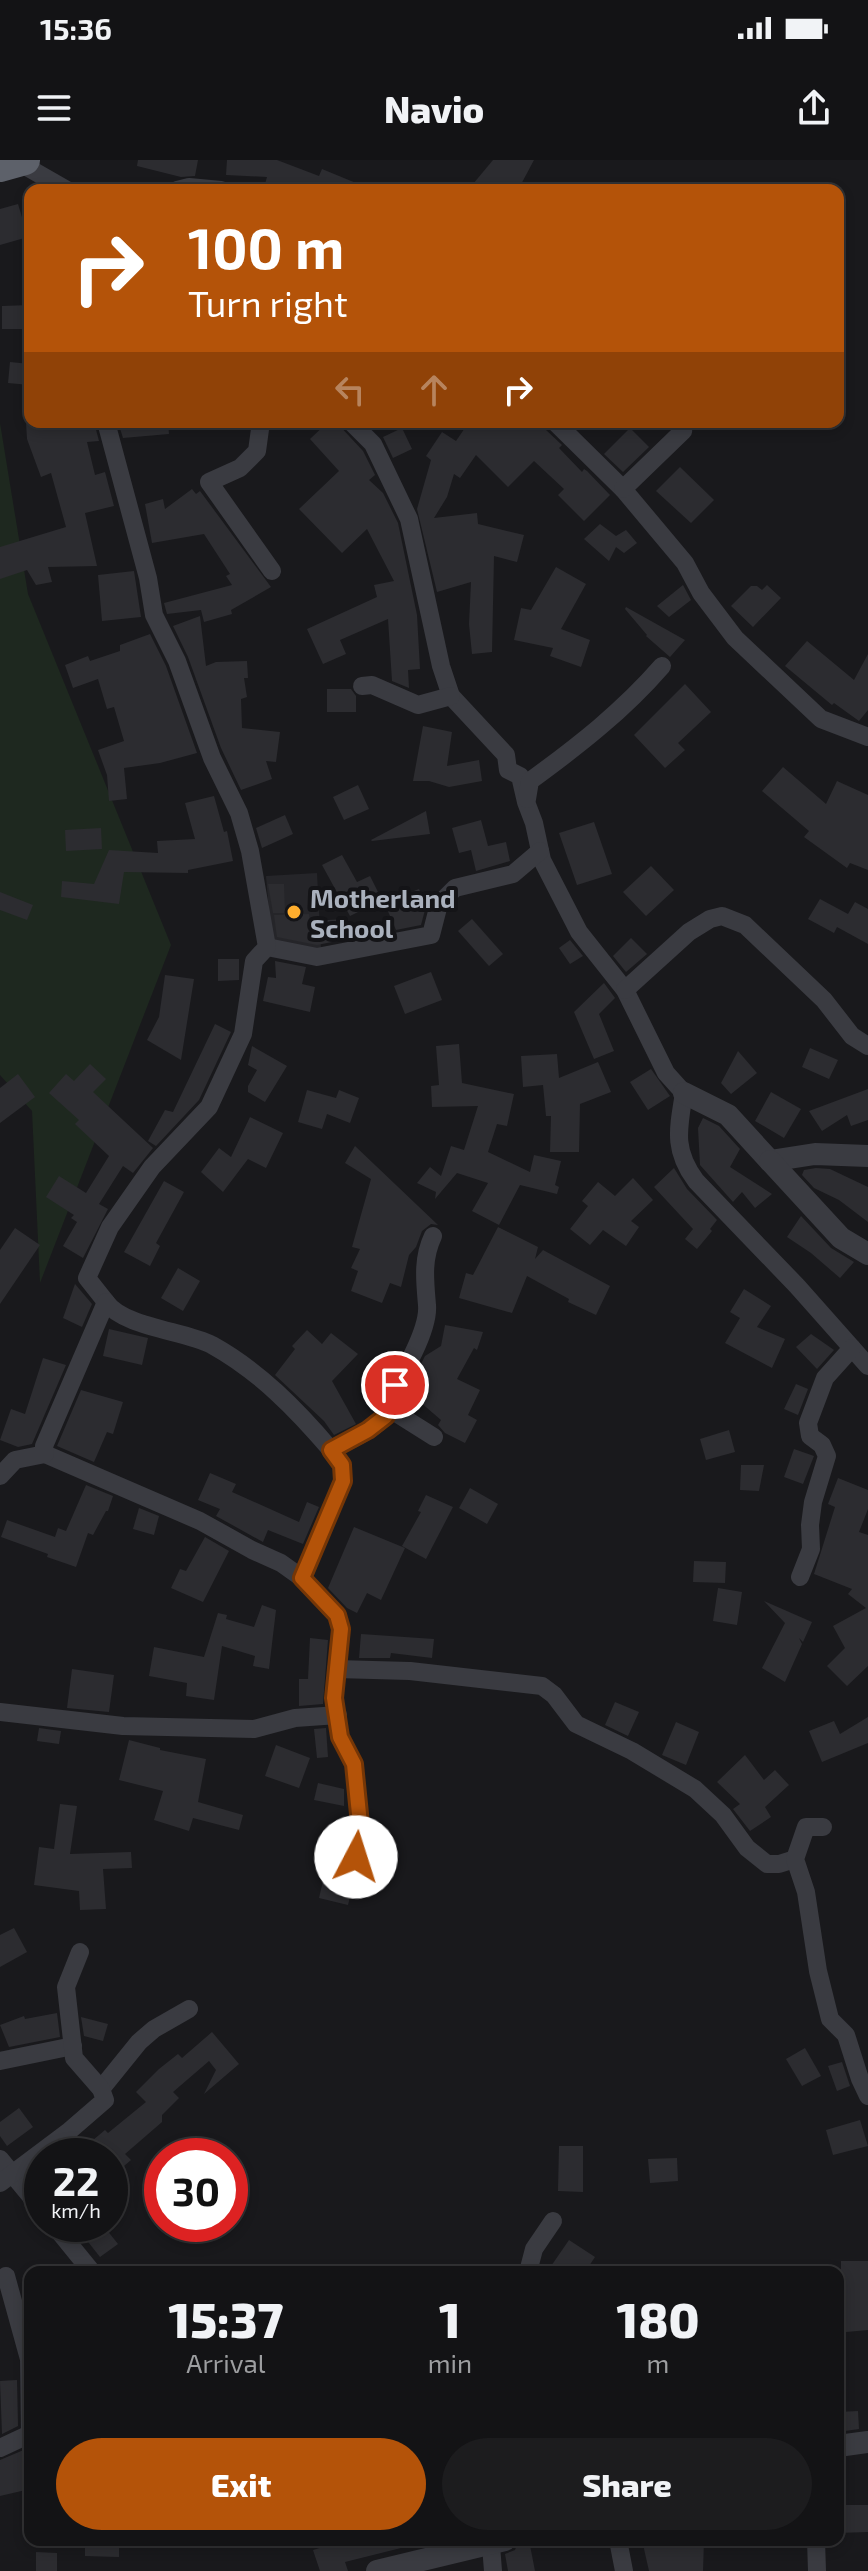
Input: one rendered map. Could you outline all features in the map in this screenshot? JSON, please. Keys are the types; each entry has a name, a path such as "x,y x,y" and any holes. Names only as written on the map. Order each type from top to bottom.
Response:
{"street":[{"path":"14,163 55,184"},
{"path":"108,428 144,562 154,615 177,661 212,758 239,813 250,851 267,947"},
{"path":"260,428 257,451 240,468 209,482 272,571"},
{"path":"357,428 373,444 409,519 441,666 451,696 506,755 508,770 520,776 542,860 579,932 625,990 666,1073 684,1093 728,1115 841,1238 868,1254"},
{"path":"561,428 623,489 685,563 701,593 735,638 821,719 868,737"},
{"path":"623,489 683,431 681,428"},
{"path":"526,802 530,781 587,740 623,709 662,666"},
{"path":"362,686 372,685 418,705 451,696"},
{"path":"267,947 317,957 431,935 439,904 455,888 513,874 540,851"},
{"path":"625,990 701,923 722,916 745,925 824,1000 852,1036 868,1046"},
{"path":"267,947 254,961 243,1034 209,1107 152,1167 110,1227 87,1278 111,1310 210,1344 279,1392 342,1465 343,1481 302,1578"},
{"path":"684,1093 677,1135 682,1163 868,1366"},
{"path":"770,1161 815,1154 868,1156"},
{"path":"331,1450 368,1430 386,1416 387,1391 395,1385 423,1326 427,1308 423,1289 428,1247 433,1236"},
{"path":"45,1454 44,1446 106,1302"},
{"path":"800,1577 811,1549 813,1502 827,1456 822,1445 810,1436 808,1423 825,1378 852,1348"},
{"path":"388,1408 434,1437"},
{"path":"0,1476 15,1460 45,1454 200,1521 281,1563 302,1578 337,1615 341,1629 334,1698 340,1737 354,1764 361,1834 356,1857"},
{"path":"336,1669 410,1671 542,1686 554,1695 576,1724 632,1751 695,1789 723,1815 747,1848 767,1864 795,1859"},
{"path":"0,1712 123,1726 254,1729 295,1718 338,1715"},
{"path":"823,1827 806,1827 795,1859 806,1892 818,1971 830,2019 846,2035 868,2096"},
{"path":"24,2192 4,2172 68,2132 105,2100 101,2089 74,2058 66,1987 80,1952"},
{"path":"101,2089 139,2042 154,2029 189,2009"},
{"path":"0,2061 73,2046"},
{"path":"530,2266 534,2249 553,2221"},
{"path":"68,2242 87,2266"},
{"path":"6,2276 24,2338"},
{"path":"0,2448 24,2437"},
{"path":"844,2445 868,2442"},
{"path":"382,2570 485,2546"},
{"path":"493,2571 497,2546"},
{"path":"619,2546 624,2571"},
{"path":"816,2546 817,2571"}],"shaded area":[{"name":"Motherland School","path":"317,873 321,948 272,949 266,876"}],"green space":[{"path":"0,423 28,594 171,945 40,1283 32,1111 0,1075"}],"building":[{"path":"138,160 198,160 195,176 181,177 137,166"},
{"path":"227,160 277,160 319,176 322,169 358,184 265,184 267,177 226,175"},
{"path":"493,160 534,160 521,184 473,184"},
{"path":"18,204 24,224 24,238 0,245 0,209"},
{"path":"24,305 24,329 2,329 2,306"},
{"path":"10,362 24,363 24,384 8,383"},
{"path":"26,428 96,428 99,441 87,442 95,475 105,472 114,506 85,513 97,566 48,567 52,582 36,585 27,570 0,579 0,547 66,527 51,473 41,477 27,439"},
{"path":"120,428 168,428 169,434 123,438"},
{"path":"322,428 342,428 363,451 375,475 369,480 383,493 398,523 417,615 420,669 408,670 409,688 392,681 388,619 340,640 346,654 323,664 307,629 377,597 374,585 394,581 367,529 342,553 299,509 339,471 310,439"},
{"path":"402,428 412,449 393,458 383,437"},
{"path":"465,428 545,428 582,472 584,469 587,471 610,495 584,521 558,495 564,489 534,461 508,487 476,455 460,478 454,474 447,497 434,518 477,513 478,524 524,535 517,562 494,556 492,652 472,654 469,624 471,582 437,592 417,509 431,460 426,456 442,432 456,441"},
{"path":"630,428 649,447 623,472 604,454"},
{"path":"680,467 714,500 691,523 656,491"},
{"path":"192,489 196,494 200,491 271,587 231,610 232,614 204,622 201,610 167,614 164,603 232,585 226,576 230,574 204,534 152,543 145,504 163,499 165,509"},
{"path":"600,524 616,536 626,530 637,543 624,553 616,547 609,561 584,539"},
{"path":"556,567 586,584 561,629 590,640 581,667 550,656 553,648 514,640 521,608 531,610"},
{"path":"134,571 141,617 102,621 98,575"},
{"path":"683,585 691,600 669,617 657,606"},
{"path":"767,585 781,598 753,627 731,606 751,586 762,590"},
{"path":"626,607 685,640 670,657 646,636"},
{"path":"200,616 206,666 216,662 247,661 248,678 244,678 247,697 241,699 242,728 280,732 276,762 266,761 272,779 241,790 173,626"},
{"path":"150,634 166,666 197,753 124,768 127,799 109,801 107,775 98,750 124,741 114,707 107,709 98,679 73,688 65,665 88,656 90,661 120,651 120,645"},
{"path":"807,641 854,680 868,654 868,710 859,721 834,703 832,705 785,666"},
{"path":"685,684 711,712 678,743 685,750 665,768 634,735"},
{"path":"327,689 351,689 356,696 356,712 327,712"},
{"path":"423,726 452,732 447,766 479,760 482,781 449,787 429,781 413,781"},
{"path":"783,767 826,804 837,781 868,795 868,870 850,863 847,868 804,837 809,831 762,791"},
{"path":"358,785 369,809 344,820 333,797"},
{"path":"214,796 224,832 227,831 233,861 188,870 188,873 124,872 119,904 61,897 62,881 94,884 109,850 158,853 157,841 195,839 185,803"},
{"path":"426,811 430,834 371,840"},
{"path":"285,815 293,834 262,848 256,828"},
{"path":"481,820 488,846 506,842 510,861 476,871 471,850 459,853 452,828"},
{"path":"594,822 612,874 577,885 559,833"},
{"path":"101,828 102,849 66,851 65,830"},
{"path":"342,855 357,882 370,876 382,900 350,916 322,865"},
{"path":"651,866 674,890 646,916 623,892"},
{"path":"268,884 284,884 285,913 273,913"},
{"path":"419,889 426,906 421,925 396,930 384,902"},
{"path":"0,892 33,905 27,920 0,910"},
{"path":"820,899 848,914 855,902 868,909 868,944 837,927 834,933 808,919"},
{"path":"309,914 310,921 346,919 347,939 317,945 277,937 274,915"},
{"path":"472,919 503,954 489,966 458,931"},
{"path":"631,938 647,954 626,972 613,956"},
{"path":"570,940 583,956 570,964 559,948"},
{"path":"218,959 239,959 239,980 218,981"},
{"path":"275,961 306,967 302,984 315,987 310,1012 263,1001 268,977 276,978"},
{"path":"431,972 442,1000 405,1014 394,986"},
{"path":"165,975 194,979 181,1060 147,1040 159,1017"},
{"path":"604,983 615,998 599,1014 614,1051 594,1059 574,1012"},
{"path":"215,1024 231,1032 199,1100 156,1146 148,1141 165,1110 173,1112"},
{"path":"459,1044 462,1083 514,1094 507,1126 497,1124 488,1152 530,1172 534,1155 561,1161 555,1185 559,1187 557,1194 520,1185 499,1225 472,1211 488,1183 457,1173 435,1199 436,1192 417,1183 430,1167 441,1176 451,1146 464,1150 478,1106 432,1107 431,1086 439,1085 436,1046"},
{"path":"252,1046 287,1066 265,1102 248,1092 257,1070 248,1065"},
{"path":"810,1048 838,1060 829,1079 802,1067"},
{"path":"738,1051 757,1073 731,1094 721,1083"},
{"path":"557,1054 559,1078 598,1062 611,1092 580,1104 579,1152 550,1152 551,1116 546,1116 543,1085 523,1087 521,1056"},
{"path":"90,1064 106,1079 93,1092 153,1148 133,1173 123,1166 99,1204 108,1209 83,1258 63,1246 77,1222 71,1218 74,1215 46,1197 59,1176 86,1193 109,1156 75,1124 79,1120 49,1093 66,1074 74,1081"},
{"path":"651,1069 670,1096 648,1110 630,1082"},
{"path":"18,1074 35,1097 0,1123 0,1088"},
{"path":"868,1089 868,1120 851,1126 847,1115 822,1131 809,1111"},
{"path":"307,1090 336,1098 339,1090 359,1098 350,1123 327,1114 322,1129 298,1122"},
{"path":"771,1092 801,1109 784,1138 755,1121"},
{"path":"250,1117 283,1133 266,1168 248,1159 223,1192 201,1172 219,1148 231,1157"},
{"path":"703,1118 719,1126 740,1149 730,1167 772,1194 755,1208 742,1192 733,1202 700,1165 698,1128"},
{"path":"355,1146 438,1225 431,1224 422,1231 409,1255 401,1287 390,1283 382,1303 351,1291 358,1271 351,1268 360,1249 352,1247 371,1179 345,1163"},
{"path":"674,1168 687,1189 717,1220 697,1249 685,1239 693,1229 654,1187"},
{"path":"830,1169 868,1187 868,1222 839,1200 814,1188 802,1175 804,1170"},
{"path":"633,1178 653,1200 631,1221 639,1227 626,1246 603,1230 590,1245 570,1229 588,1206 582,1201 598,1182 615,1196"},
{"path":"164,1181 184,1192 156,1243 160,1246 150,1266 124,1252"},
{"path":"801,1216 831,1248 854,1262 840,1278 787,1237"},
{"path":"498,1227 538,1247 535,1259 543,1250 610,1286 596,1315 568,1302 569,1299 527,1276 512,1313 459,1298 466,1273 473,1275"},
{"path":"15,1228 40,1245 0,1304 0,1250"},
{"path":"178,1268 200,1281 183,1311 161,1298"},
{"path":"75,1284 92,1304 82,1327 63,1318"},
{"path":"744,1289 771,1306 757,1327 785,1339 772,1368 725,1343 740,1318 730,1312"},
{"path":"445,1325 483,1332 477,1350 474,1348 457,1379 480,1390 468,1415 477,1420 465,1443 445,1433 438,1425 441,1420 405,1389 423,1367 420,1366 425,1356 441,1346"},
{"path":"109,1329 148,1338 142,1365 103,1356"},
{"path":"307,1330 322,1344 331,1333 358,1354 332,1381 356,1424 334,1435 324,1421 275,1375 295,1349 292,1346"},
{"path":"811,1334 834,1350 817,1369 796,1347"},
{"path":"43,1358 66,1365 32,1444 18,1447 0,1440 11,1409 25,1414"},
{"path":"796,1384 808,1389 798,1415 784,1409"},
{"path":"81,1390 123,1402 113,1434 107,1432 94,1462 57,1446"},
{"path":"729,1430 735,1452 706,1460 700,1439"},
{"path":"794,1449 814,1456 803,1484 784,1477"},
{"path":"741,1465 764,1465 759,1491 740,1490"},
{"path":"210,1473 236,1484 232,1492 299,1522 307,1502 319,1507 303,1544 268,1530 263,1542 216,1516 220,1509 198,1500"},
{"path":"838,1478 868,1490 868,1509 859,1532 868,1535 868,1666 847,1686 827,1666 845,1648 833,1626 866,1608 848,1594 852,1589 814,1574 835,1507 828,1504"},
{"path":"86,1485 113,1496 93,1535 88,1533 76,1567 1,1537 7,1520 55,1537 58,1528 66,1531"},
{"path":"470,1488 498,1504 487,1524 459,1508"},
{"path":"426,1495 453,1507 426,1559 402,1546 421,1512 418,1511"},
{"path":"139,1508 159,1516 154,1535 133,1529"},
{"path":"354,1527 405,1548 381,1600 367,1593 357,1613 347,1608 328,1588"},
{"path":"205,1537 229,1551 203,1602 171,1588 180,1569 186,1571"},
{"path":"694,1561 726,1562 725,1583 693,1582"},
{"path":"718,1588 742,1592 737,1625 713,1621"},
{"path":"764,1601 812,1622 803,1642 799,1638 802,1644 785,1682 762,1668 785,1623"},
{"path":"262,1605 276,1610 269,1669 253,1666 255,1656 222,1646 214,1700 186,1696 187,1683 149,1676 154,1647 204,1657 218,1613 227,1615 226,1619 254,1627"},
{"path":"361,1634 434,1639 432,1658 391,1653 390,1658 359,1658"},
{"path":"310,1638 328,1640 323,1704 299,1706 299,1679 308,1679"},
{"path":"72,1669 114,1675 109,1712 67,1708"},
{"path":"615,1702 639,1712 628,1736 605,1725"},
{"path":"868,1717 868,1743 822,1762 809,1731 834,1721 840,1734"},
{"path":"676,1722 699,1732 686,1765 662,1755"},
{"path":"39,1728 61,1731 59,1744 37,1741"},
{"path":"326,1728 328,1757 317,1758 314,1729"},
{"path":"129,1740 206,1759 198,1802 243,1815 239,1830 193,1818 189,1831 154,1820 163,1791 119,1780"},
{"path":"276,1745 310,1758 299,1788 265,1776"},
{"path":"745,1755 764,1780 775,1770 789,1785 765,1807 771,1817 750,1831 733,1809 740,1804 717,1782"},
{"path":"318,1783 344,1789 344,1806 314,1800"},
{"path":"60,1804 77,1806 70,1854 131,1852 132,1868 103,1869 106,1909 80,1910 79,1891 34,1885 39,1847 54,1849"},
{"path":"328,1860 357,1869 348,1905 319,1898"},
{"path":"14,1928 27,1952 0,1967 0,1935"},
{"path":"57,2013 60,2037 9,2047 0,2025 24,2016 25,2019"},
{"path":"81,2017 108,2024 103,2041 84,2036"},
{"path":"212,2032 239,2064 204,2094 216,2070 209,2061 173,2092 179,2098 162,2115 162,2122 128,2151 128,2138 95,2138 105,2130 108,2133 146,2102 136,2092 178,2054 182,2058"},
{"path":"805,2048 821,2076 802,2086 786,2059"},
{"path":"842,2062 850,2086 837,2091 828,2066"},
{"path":"19,2108 33,2127 7,2146 0,2136 0,2122"},
{"path":"860,2120 868,2146 833,2155 826,2130"},
{"path":"559,2146 583,2146 583,2192 558,2191"},
{"path":"677,2158 678,2181 650,2183 648,2159"},
{"path":"569,2240 595,2257 589,2266 551,2266"},
{"path":"88,2242 116,2242 118,2244 100,2257"},
{"path":"841,2261 868,2261 868,2330 846,2332 844,2266 841,2266"},
{"path":"17,2380 18,2426 2,2434 0,2381"},
{"path":"858,2411 859,2429 844,2431 844,2412"},
{"path":"24,2450 24,2490 0,2496 0,2460"},
{"path":"844,2505 868,2505 868,2532 844,2533"},
{"path":"85,2546 119,2546 119,2557 85,2556"},
{"path":"326,2546 409,2546 345,2562 348,2571 320,2571 313,2550"},
{"path":"517,2546 530,2546 535,2571 508,2571 505,2554"},
{"path":"643,2546 704,2546 703,2571 649,2571"},
{"path":"36,2552 57,2553 57,2571 36,2571"}],"place":[{"name":"Motherland School","path":"294,912"}],"route":[{"path":"356,1857 361,1834 354,1764 340,1737 334,1698 341,1629 337,1615 302,1578 343,1481 342,1465 331,1450 368,1430 386,1416 387,1391 395,1385"}]}
